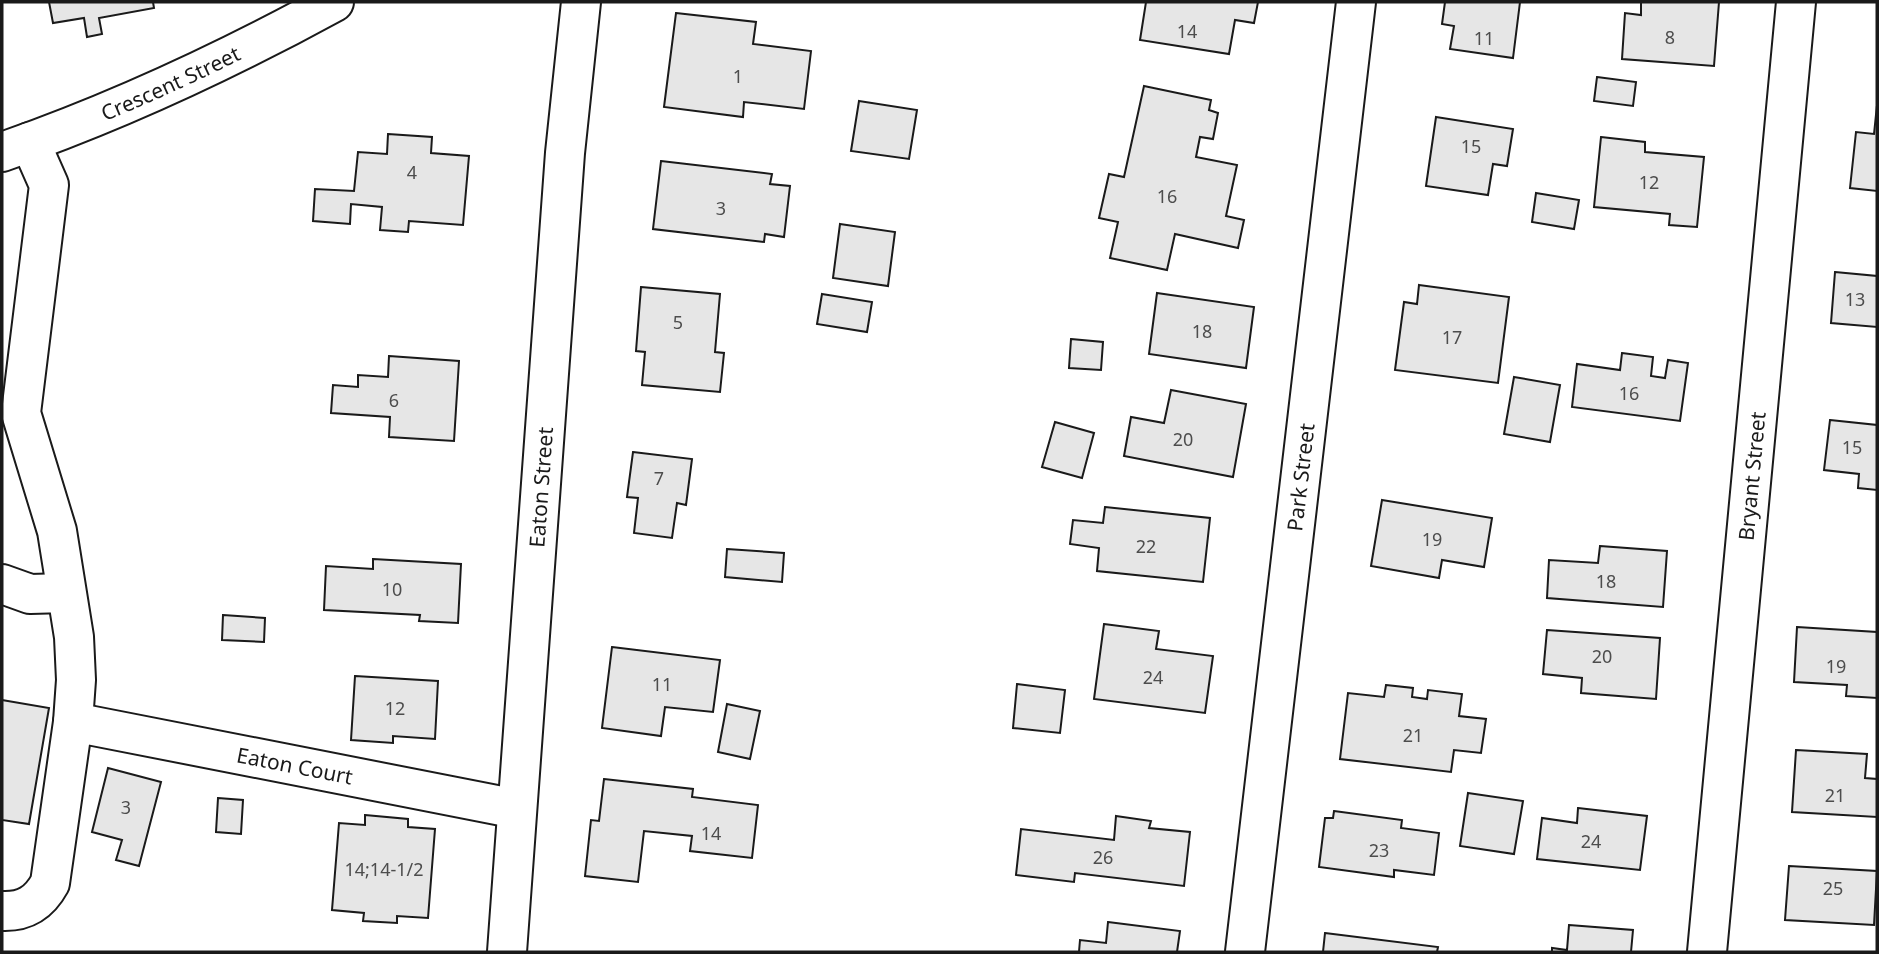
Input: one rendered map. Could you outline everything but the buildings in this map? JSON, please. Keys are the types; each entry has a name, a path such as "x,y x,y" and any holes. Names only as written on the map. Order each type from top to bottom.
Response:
{"street":[{"name":"Crescent Street","path":"16,147 171,83 271,37 334,2"},
{"name":"Park Street","path":"1245,952 1356,2"},
{"name":"Bryant Street","path":"1707,952 1796,2"},
{"name":"Eaton Street","path":"507,952 565,153 572,9"},
{"path":"2,453 21,413 49,185 16,147"},
{"path":"2,912 20,911 35,903 50,883 73,722 74,636 57,531 21,413"},
{"path":"2,584 30,594 66,593"},
{"name":"Eaton Court","path":"73,722 517,809"}]}
